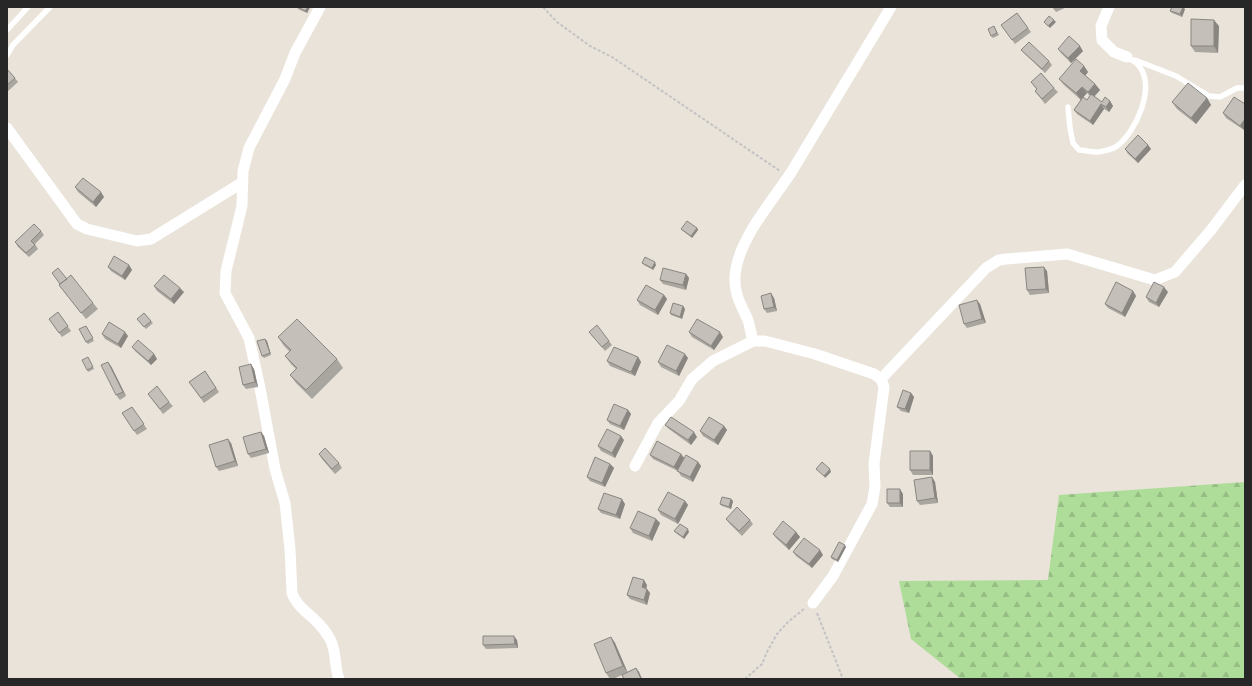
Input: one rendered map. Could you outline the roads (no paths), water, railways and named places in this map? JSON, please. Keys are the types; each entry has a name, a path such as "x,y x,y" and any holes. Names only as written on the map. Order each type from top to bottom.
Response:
{"street":[{"path":"320,7 295,52 286,79 249,148 243,171 242,206 226,271 225,293 249,338 254,359 275,469 285,503 290,549 292,593 294,600 320,625 331,640 339,679"},
{"path":"753,341 748,322 735,289 735,276 738,260 753,229 788,176 891,7"},
{"path":"1109,7 1101,26 1102,40 1114,52 1127,57"},
{"path":"7,128 77,224 87,229 137,241 151,239 242,182"},
{"path":"881,380 986,268 999,260 1067,254 1155,280 1175,272 1211,230 1245,185"},
{"path":"635,466 658,423 679,401 692,380 713,361 753,341 765,341 815,354 874,374 881,380 884,387 874,464 875,487 872,504 833,576 812,603"}],"lane":[{"path":"7,30 28,7"},
{"path":"7,55 13,45 50,7"},
{"path":"1127,57 1176,76 1209,96 1220,97 1237,88 1245,88"},
{"path":"1068,107 1073,143 1079,150 1097,152 1116,147 1127,136 1138,119 1145,98 1144,79 1140,67 1127,57"}]}
